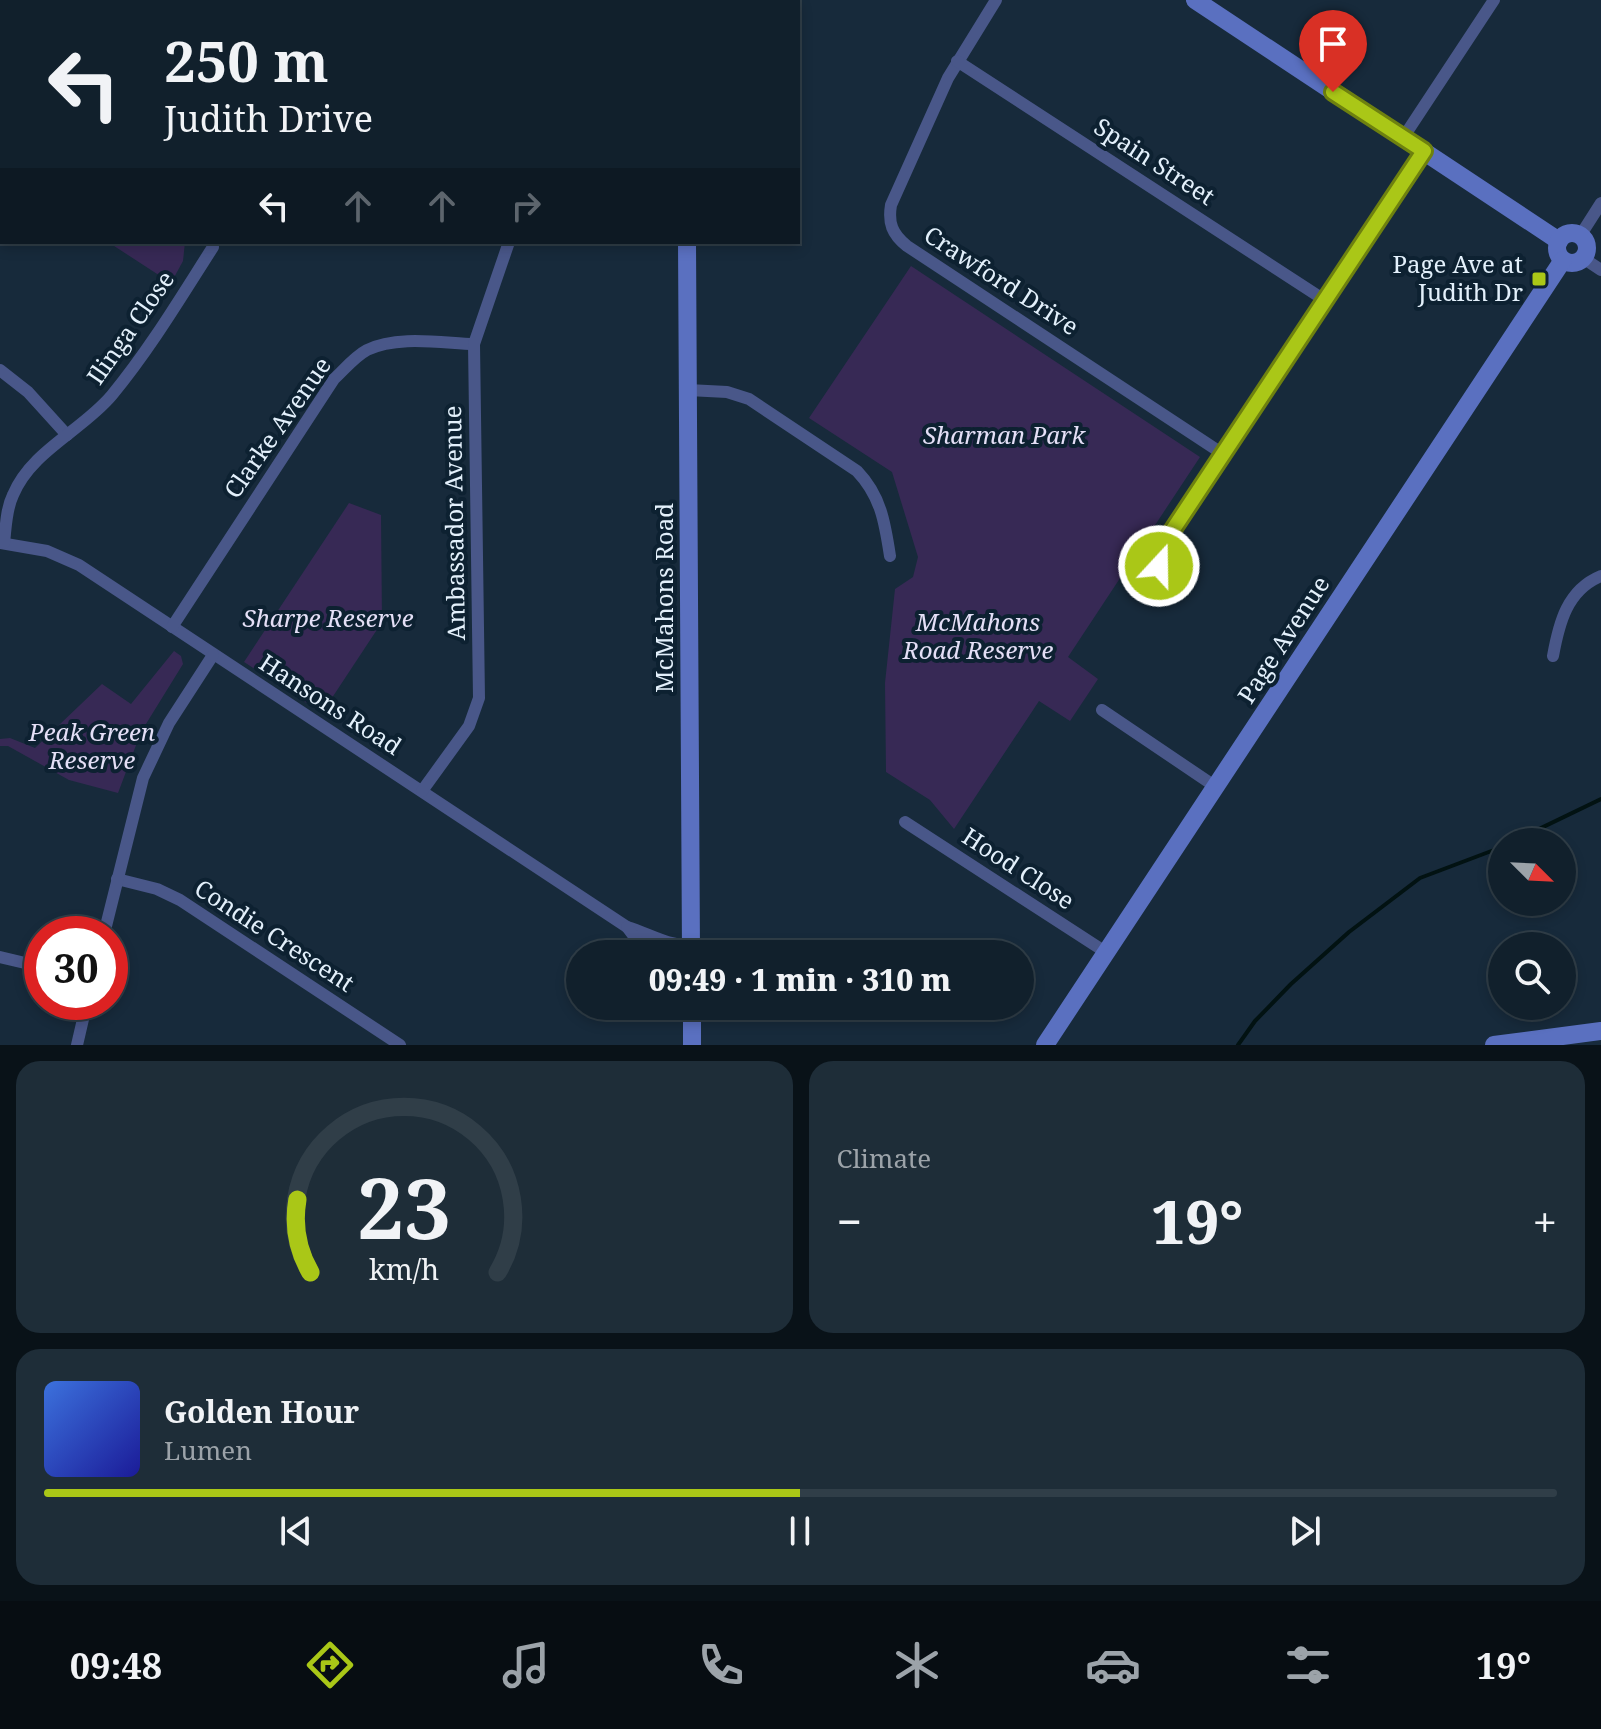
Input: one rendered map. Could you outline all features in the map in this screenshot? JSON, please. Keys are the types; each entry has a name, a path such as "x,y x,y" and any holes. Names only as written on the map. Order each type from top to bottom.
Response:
{"street":[{"name":"Crawford Drive","path":"996,0 957,61 891,205 891,227 897,238 1223,454"},
{"path":"1195,0 1559,241"},
{"path":"1403,138 1494,0"},
{"name":"Spain Street","path":"957,61 1326,301"},
{"path":"1159,566 1159,553 1164,543 1424,151"},
{"path":"1580,236 1601,203"},
{"path":"1571,233 1580,236 1586,248 1583,258 1576,262 1563,260 1558,253 1559,241 1571,233"},
{"name":"Ambassador Avenue","path":"422,791 469,726 479,698 474,344 508,244"},
{"name":"McMahons Road","path":"687,244 691,940"},
{"name":"Ilinga Close","path":"2,543 14,492 41,458 92,416 135,367 213,247"},
{"path":"1583,258 1601,270"},
{"name":"Page Avenue","path":"1045,1045 1563,260"},
{"name":"Clarke Avenue","path":"172,627 334,379 354,360 368,349 397,342 474,344"},
{"path":"0,370 28,392 67,435"},
{"path":"688,390 727,392 749,399 857,471 878,498 890,556"},
{"name":"Hansons Road","path":"2,543 47,551 79,565 627,927 659,940"},
{"path":"1553,656 1559,624 1570,602 1581,587 1601,576"},
{"path":"108,916 143,778 169,723 213,655"},
{"path":"1102,710 1216,787"},
{"name":"Hood Close","path":"905,822 1107,953"},
{"name":"Condie Crescent","path":"117,879 157,889 180,900 400,1045"},
{"name":"Hansons Road","path":"627,927 637,940"},
{"path":"0,957 24,963"},
{"path":"77,1045 83,1020"},
{"path":"692,1020 692,1045"},
{"path":"1494,1045 1601,1031"}],"green space":[{"path":"111,244 185,244 183,261 171,283"},
{"path":"911,266 1200,457 1068,657 1098,679 1070,721 1039,701 954,829 930,800 886,772 885,683 895,589 913,577 918,557 892,472 809,418"},
{"name":"Sharpe Reserve","path":"349,503 381,515 382,622 322,713 244,662"},
{"name":"Peak Green Reserve","path":"174,651 181,656 183,664 141,732 118,793 69,780 8,746 0,746 0,739 10,738 35,748 102,684 131,704"}],"waterway":[{"path":"1541,828 1601,799"},
{"path":"1238,1045 1255,1021 1291,984 1349,932 1420,878 1488,852"}],"place":[{"name":"Page Ave at Judith Dr","path":"1539,279"}],"route":[{"path":"1159,566 1159,553 1164,543 1424,151 1333,92"}],"park label":[{"name":"Sharman Park","path":"1004,436"},
{"name":"McMahons Road Reserve","path":"978,637"}]}
